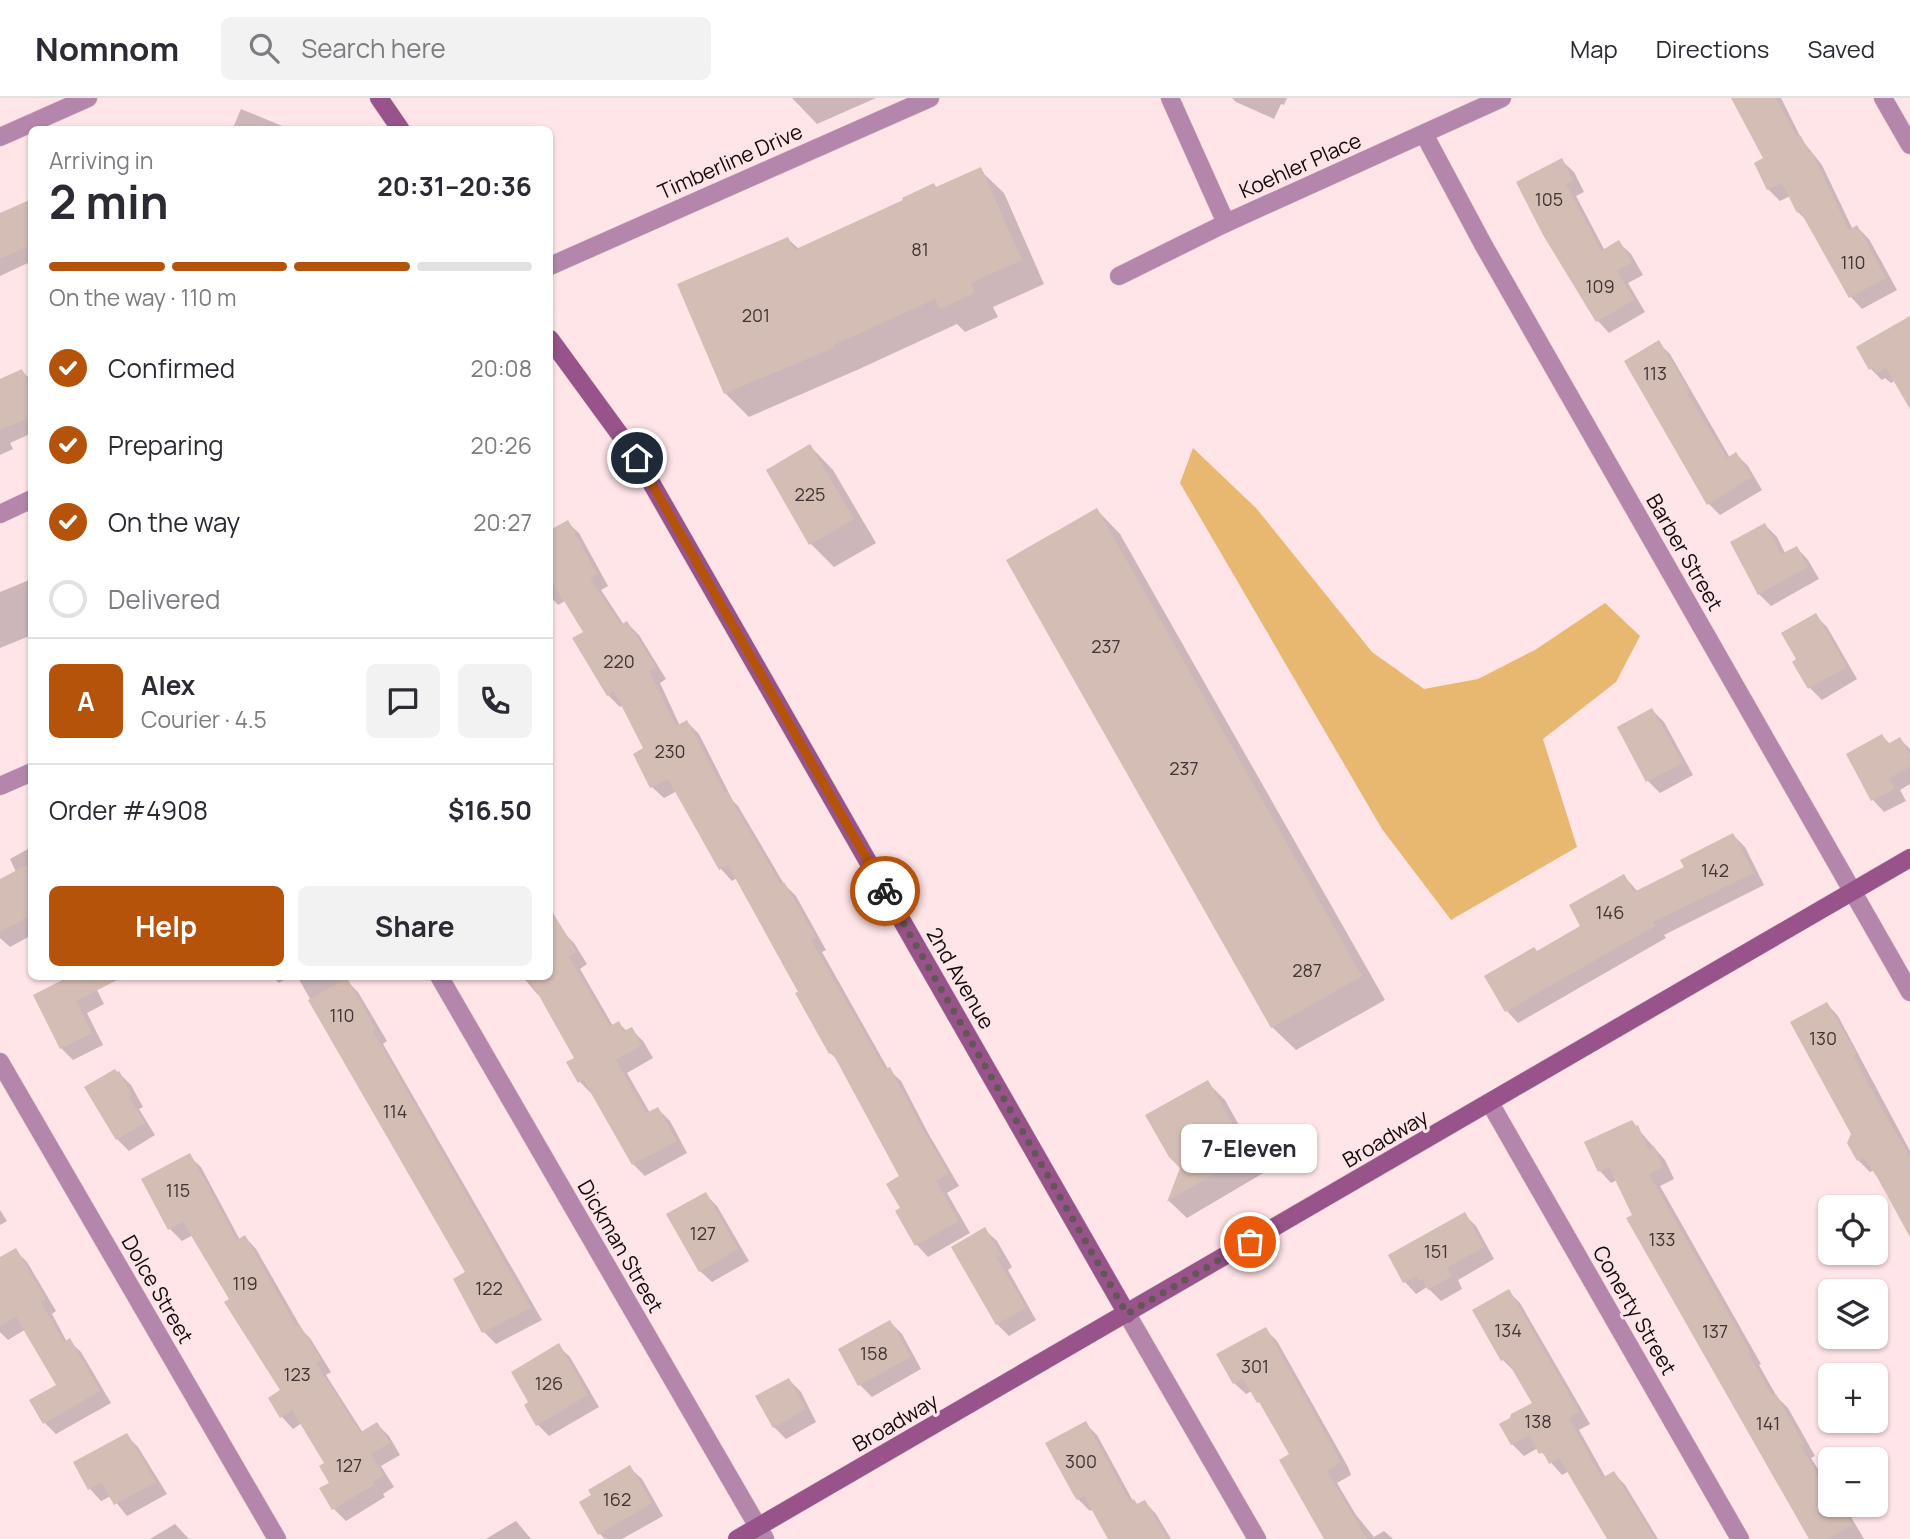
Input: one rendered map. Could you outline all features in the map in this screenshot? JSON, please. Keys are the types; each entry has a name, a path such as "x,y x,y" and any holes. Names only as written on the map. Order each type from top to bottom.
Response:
{"street":[{"path":"0,137 88,98"},
{"path":"379,98 398,126"},
{"name":"Timberline Drive","path":"553,265 930,98"},
{"path":"1170,98 1226,223"},
{"name":"Koehler Place","path":"1119,276 1226,223 1502,98"},
{"path":"1883,98 1910,145"},
{"name":"Barber Street","path":"1424,134 1484,246 1910,992"},
{"name":"2nd Avenue","path":"553,343 637,458 1257,1539"},
{"path":"0,514 28,501"},
{"path":"0,786 28,774"},
{"name":"Broadway","path":"737,1539 761,1533 1127,1314 1910,858"},
{"name":"Dickman Street","path":"441,980 761,1533"},
{"name":"Dolce Street","path":"0,1062 277,1539"},
{"name":"Conerty Street","path":"1490,1103 1740,1539"}],"shaded area":[{"path":"1193,448 1257,509 1372,652 1424,689 1478,679 1535,650 1605,603 1640,636 1616,682 1543,739 1577,847 1451,920 1382,829 1180,483"}],"building":[{"path":"1731,98 1776,98 1797,137 1801,136 1809,152 1811,151 1849,230 1857,225 1886,278 1849,298 1800,211 1797,213 1782,183 1767,190 1754,163 1763,158"},
{"path":"1562,158 1573,180 1566,184 1601,251 1619,240 1632,262 1617,271 1634,300 1596,322 1543,235 1516,182"},
{"path":"981,167 1022,260 971,283 975,293 940,309 935,299 834,345 835,347 724,394 677,284 788,237 794,250 934,183 936,187"},
{"path":"28,201 28,247 0,259 0,213"},
{"path":"1910,316 1910,409 1886,368 1877,373 1874,367 1869,370 1856,347"},
{"path":"1659,340 1690,392 1687,393 1727,458 1736,452 1752,477 1707,505 1624,361"},
{"path":"22,369 28,382 28,419 0,430 0,379"},
{"path":"810,444 854,519 809,545 766,470"},
{"path":"1097,508 1362,976 1271,1028 1006,560"},
{"path":"568,520 597,574 590,578 621,625 627,621 656,667 649,671 676,726 687,720 725,793 727,792 781,885 784,882 816,937 811,940 885,1069 890,1067 949,1174 936,1181 959,1221 915,1246 895,1211 900,1208 886,1184 899,1176 832,1052 829,1054 795,993 798,992 728,865 719,870 668,779 650,788 633,754 643,748 614,691 607,696 572,638 583,632 553,583 553,528"},
{"path":"1765,523 1781,554 1797,546 1808,567 1758,595 1730,542"},
{"path":"1816,613 1847,667 1808,689 1792,662 1796,659 1781,633"},
{"path":"1652,708 1683,763 1646,782 1617,727"},
{"path":"1882,734 1888,744 1900,737 1910,755 1910,767 1889,778 1895,789 1871,801 1846,754"},
{"path":"1733,833 1754,873 1653,922 1655,926 1505,1012 1484,976 1534,947 1537,951 1580,926 1569,905 1624,874 1634,892 1684,867 1680,860"},
{"path":"28,864 28,917 0,932 0,879"},
{"path":"553,913 577,952 569,957 610,1026 619,1021 624,1031 632,1027 642,1045 616,1060 646,1113 658,1107 677,1141 632,1165 583,1079 578,1083 566,1062 574,1058 530,980 553,980"},
{"path":"62,980 117,980 76,1001 92,1033 60,1049 33,995"},
{"path":"348,980 376,1029 373,1031 531,1308 482,1333 453,1279 465,1272 308,1000"},
{"path":"1827,1002 1857,1054 1854,1056 1910,1157 1910,1237 1888,1195 1864,1158 1857,1161 1847,1143 1851,1134 1790,1022"},
{"path":"115,1069 119,1071 132,1095 129,1097 145,1123 116,1140 84,1087"},
{"path":"1208,1080 1249,1153 1167,1202 1180,1168 1169,1157 1145,1115"},
{"path":"1632,1120 1638,1125 1648,1149 1654,1146 1663,1167 1649,1174 1750,1352 1748,1353 1773,1396 1776,1394 1804,1444 1801,1446 1818,1476 1818,1517 1848,1517 1852,1525 1827,1539 1809,1539 1626,1218 1632,1215 1609,1167 1598,1172 1584,1142"},
{"path":"190,1153 237,1240 245,1235 296,1326 299,1324 321,1359 316,1363 351,1418 361,1432 377,1422 390,1443 371,1454 384,1475 373,1482 374,1485 332,1510 319,1488 329,1483 319,1466 324,1463 292,1410 280,1418 268,1398 280,1390 224,1302 229,1299 183,1222 168,1230 141,1179"},
{"path":"706,1192 738,1249 699,1272 666,1214"},
{"path":"1465,1212 1484,1247 1447,1268 1452,1276 1428,1290 1422,1279 1419,1281 1416,1276 1403,1283 1388,1255"},
{"path":"985,1227 1001,1255 997,1258 1026,1308 996,1325 951,1247"},
{"path":"16,1248 46,1299 41,1302 64,1342 70,1338 100,1391 43,1424 29,1400 56,1385 16,1317 0,1326 0,1257"},
{"path":"1509,1289 1579,1412 1569,1418 1602,1478 1614,1471 1655,1539 1607,1539 1559,1458 1549,1464 1543,1452 1539,1454 1529,1435 1511,1445 1499,1424 1532,1403 1506,1359 1501,1361 1472,1310"},
{"path":"890,1320 911,1357 858,1386 838,1349"},
{"path":"1266,1327 1336,1453 1340,1463 1327,1471 1367,1539 1324,1539 1279,1460 1289,1454 1259,1402 1257,1403 1243,1378 1233,1384 1216,1354"},
{"path":"559,1343 588,1395 536,1426 524,1405 528,1402 511,1372"},
{"path":"789,1378 806,1409 773,1428 755,1396"},
{"path":"1086,1421 1130,1502 1134,1499 1137,1504 1145,1500 1168,1539 1108,1539 1084,1496 1077,1500 1045,1443"},
{"path":"127,1433 156,1482 114,1505 102,1483 88,1490 73,1462"},
{"path":"630,1465 652,1503 598,1535 579,1502 591,1495 588,1490"}],"way so far":[{"path":"885,891 1127,1314 1250,1242"}],"place":[{"name":"7-Eleven","path":"1250,1242"}],"route":[{"path":"637,458 885,891"}]}
